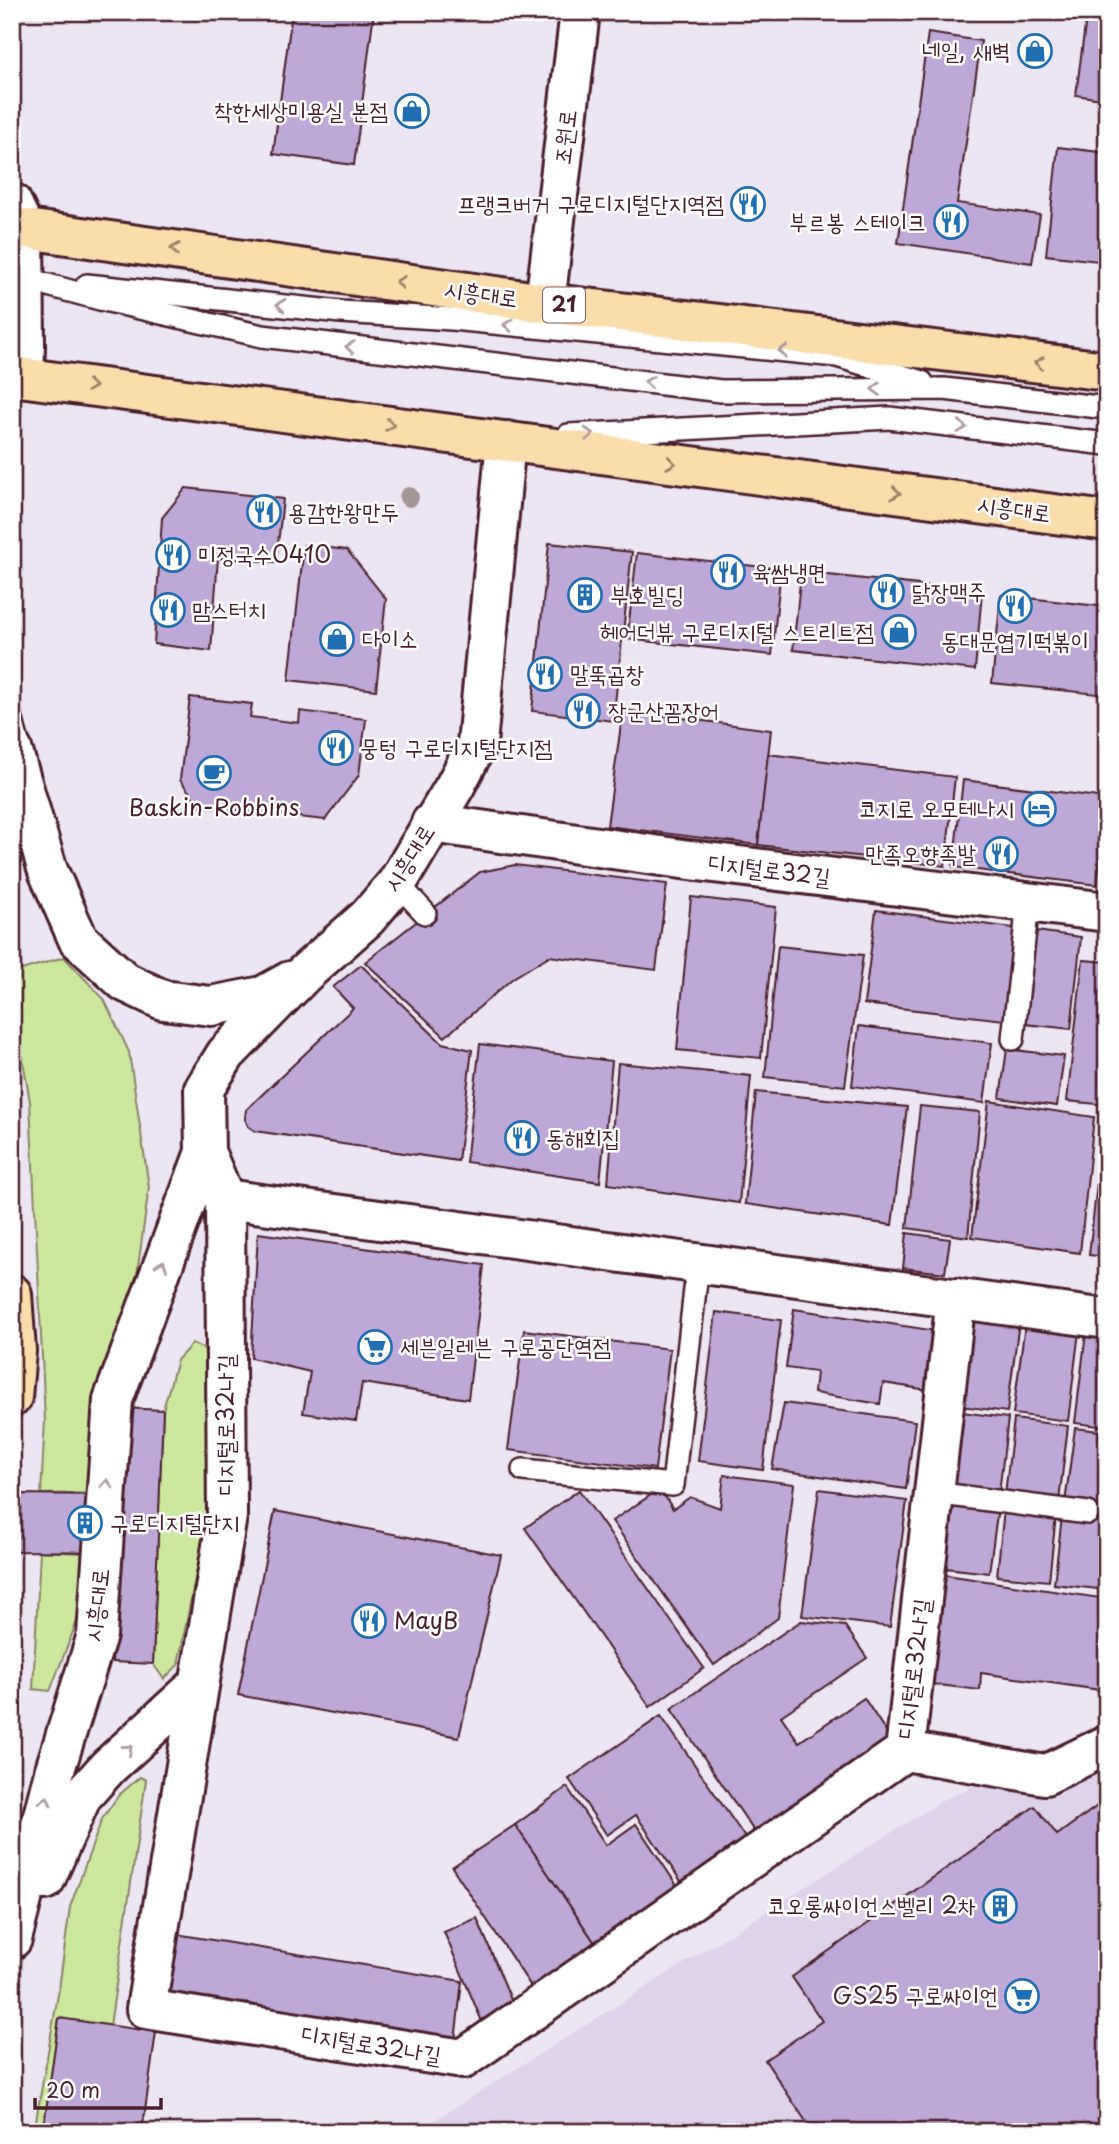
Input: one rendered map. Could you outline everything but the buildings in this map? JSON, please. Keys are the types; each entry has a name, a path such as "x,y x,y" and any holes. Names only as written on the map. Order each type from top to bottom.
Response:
{"main road":[{"name":"시흥대로","path":"16,219 545,303 1107,371"},
{"name":"시흥대로","path":"18,377 1107,521"},
{"path":"12,1294 16,1351 12,1397"}],"street":[{"name":"조원로","path":"545,303 580,12"},
{"name":"시흥대로","path":"16,219 18,277 25,346 18,377"},
{"name":"시흥대로","path":"226,1054 304,974 367,918 397,883 477,744 497,520 501,440"},
{"path":"12,749 48,871 78,939 125,982 163,1000 211,1006 263,996 304,974"},
{"name":"디지털로32길","path":"431,823 682,859 1107,912"},
{"name":"디지털로32나길","path":"226,1054 204,1090 205,1152 225,1203 226,1516 146,2009 463,2059 905,1751 956,1303"},
{"name":"시흥대로","path":"12,1939 52,1776 97,1635 113,1400 205,1152"},
{"path":"225,1203 956,1303 1107,1319"},
{"path":"12,1955 82,1796 108,1767 199,1684"},
{"path":"905,1751 1045,1775 1107,1745"}],"lane":[{"path":"12,327 18,277"},
{"path":"18,277 100,299 262,336 721,391 944,389 1107,408"},
{"path":"18,277 341,312 452,319 837,356 944,389"},
{"path":"501,440 889,418 1107,444"},
{"path":"12,720 60,880 85,934 130,975 167,992 212,998 261,988 304,974"},
{"path":"397,883 425,913"},
{"path":"1013,1039 1028,902"},
{"path":"523,1470 673,1485 697,1268"},
{"path":"956,1303 1107,1328"},
{"path":"934,1493 1088,1514"}],"shaded area":[{"path":"1107,1725 1107,2132 416,2132 945,1799"}],"green space":[{"path":"64,957 104,999 129,1052 149,1187 107,1493 41,1494 45,1420 30,1102 12,995 12,973"},
{"path":"192,1344 203,1348 209,1357 207,1517 178,1665 164,1679 153,1664 163,1410 177,1360"},
{"path":"40,1551 103,1554 50,1691 33,1689"},
{"path":"140,1777 146,1780 110,2026 59,2019 43,2132 34,2132 70,1907 102,1819 119,1795"}],"place":[{"name":"네일, 새벽","path":"1035,51"},
{"name":"착한세상미용실 본점","path":"412,111"},
{"name":"프랭크버거 구로디지털단지역점","path":"748,204"},
{"name":"부르봉 스테이크","path":"951,222"},
{"name":"용감한왕만두","path":"264,512"},
{"name":"미정국수0410","path":"173,555"},
{"name":"육쌈냉면","path":"728,572"},
{"name":"닭장맥주","path":"887,592"},
{"name":"부호빌딩","path":"585,595"},
{"name":"동대문엽기떡볶이","path":"1015,606"},
{"name":"맘스터치","path":"168,610"},
{"name":"헤어더뷰 구로디지털 스트리트점","path":"899,632"},
{"name":"다이소","path":"337,639"},
{"name":"말뚝곱창","path":"545,674"},
{"name":"장군산꼼장어","path":"583,711"},
{"name":"뭉텅 구로디지털단지점","path":"336,748"},
{"name":"Baskin-Robbins","path":"214,773"},
{"name":"코지로 오모테나시","path":"1039,809"},
{"name":"만족오향족발","path":"1001,854"},
{"name":"동해회집","path":"522,1138"},
{"name":"세븐일레븐 구로공단역점","path":"375,1347"},
{"name":"구로디지털단지","path":"85,1523"},
{"name":"MayB","path":"369,1621"},
{"name":"코오롱싸이언스벨리 2차","path":"1000,1906"},
{"name":"GS25 구로싸이언","path":"1022,1996"}]}
